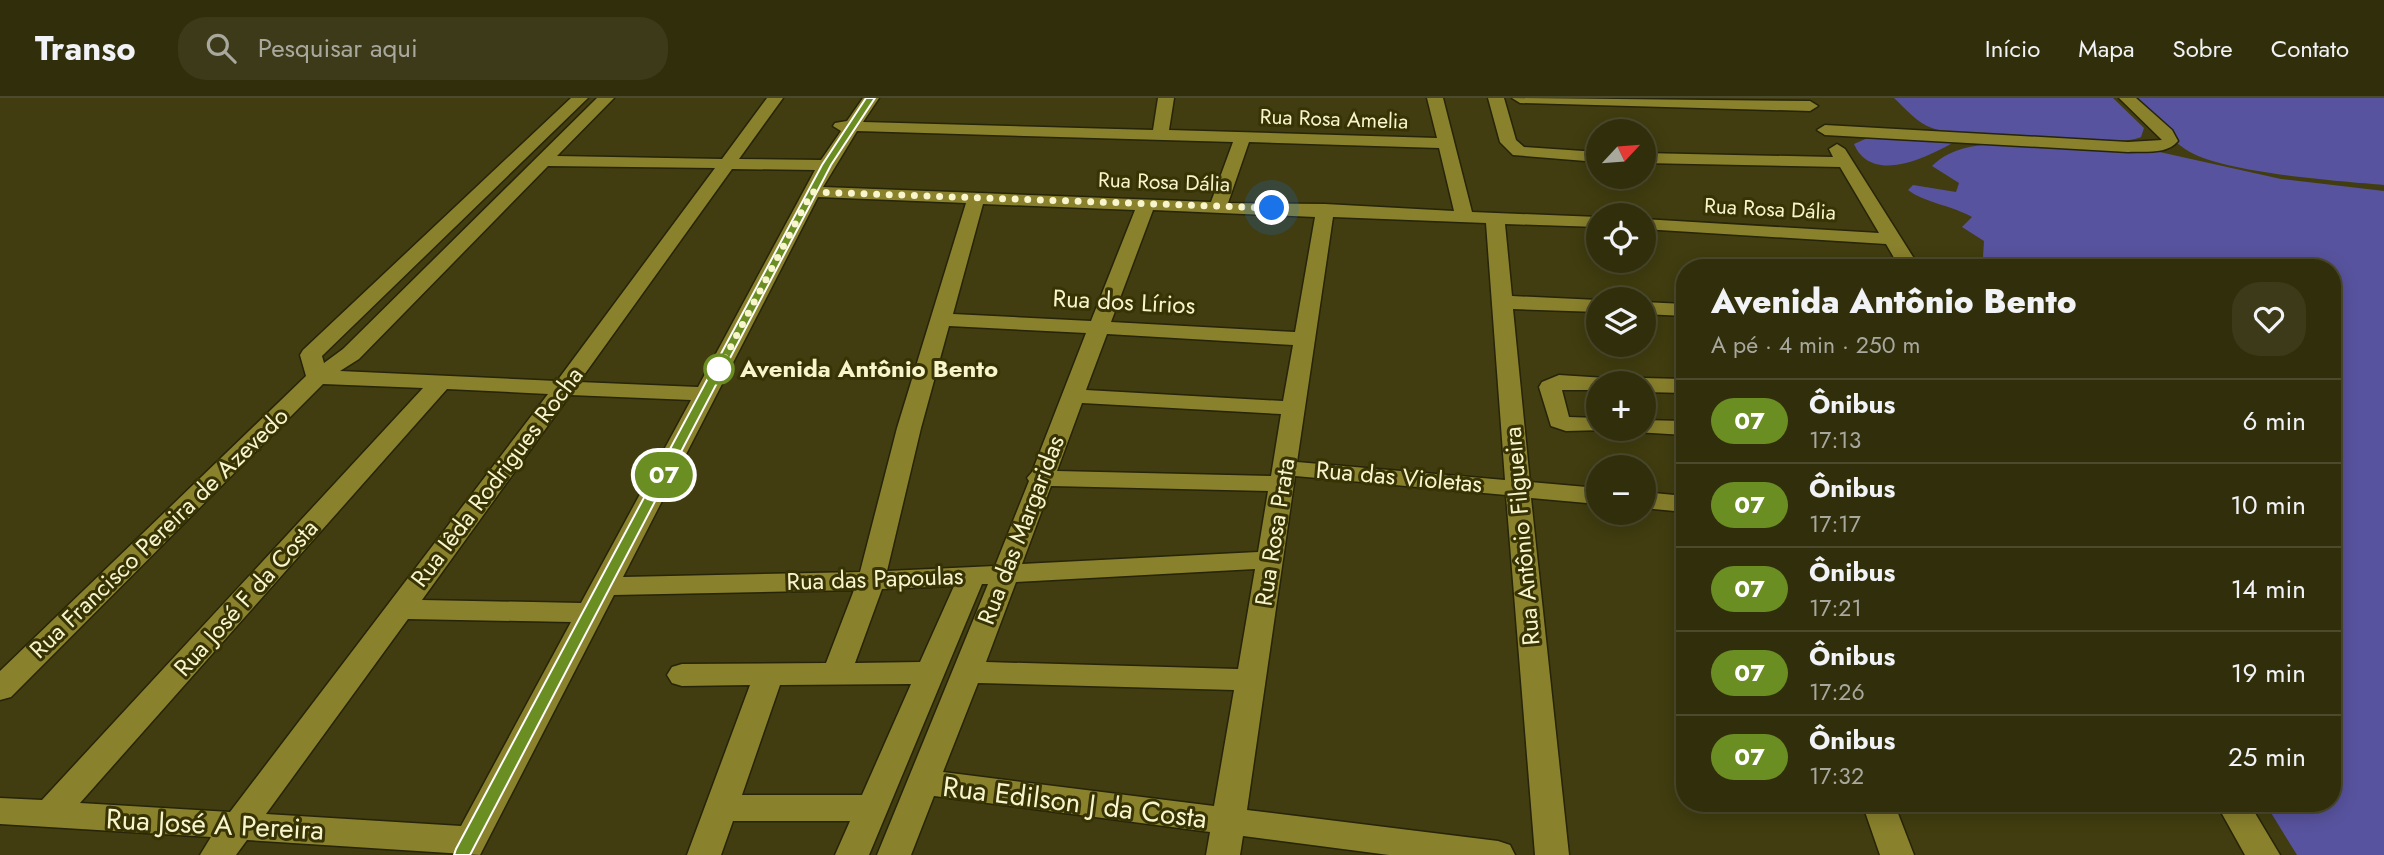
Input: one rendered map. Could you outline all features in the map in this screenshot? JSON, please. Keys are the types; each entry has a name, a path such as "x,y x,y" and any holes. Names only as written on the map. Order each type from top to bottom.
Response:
{"street":[{"path":"580,98 312,355 317,377 706,394"},
{"name":"Rua Francisco Pereira de Azevedo","path":"0,689 317,377 351,354 606,98"},
{"name":"Rua Iêda Rodrigues Rocha","path":"216,855 565,386 775,98"},
{"path":"467,847 847,127 859,98"},
{"path":"847,127 871,98"},
{"path":"1160,135 1166,98"},
{"path":"1436,98 1464,215"},
{"path":"1496,98 1508,142 1519,152 1586,156"},
{"path":"1520,98 1807,102 1905,259"},
{"path":"1825,130 2128,148 2166,145 2170,141 2166,133 2127,98"},
{"name":"Rua Rosa Amelia","path":"847,127 1448,143"},
{"path":"1218,206 1242,138"},
{"path":"1656,158 1845,162"},
{"path":"543,161 826,165"},
{"name":"Rua Rosa Dália","path":"812,192 1325,209 1586,221"},
{"path":"837,673 871,581 940,319 976,198"},
{"name":"Rua das Margaridas","path":"894,855 968,672 1039,478 1146,204"},
{"name":"Rua Rosa Prata","path":"1223,855 1325,209"},
{"name":"Rua Antônio Filgueira","path":"1495,216 1517,488 1552,855"},
{"name":"Rua Rosa Dália","path":"1656,225 1894,239"},
{"path":"1502,302 1586,306"},
{"path":"1656,309 1676,310"},
{"name":"Rua dos Lírios","path":"940,319 1305,339"},
{"name":"Rua José F da Costa","path":"50,814 442,382"},
{"path":"1586,383 1552,384 1551,401 1562,423 1586,424"},
{"path":"1656,385 1676,386"},
{"path":"1073,396 1294,408"},
{"path":"1510,400 1551,401"},
{"path":"1656,427 1676,428"},
{"name":"Rua das Violetas","path":"1039,478 1284,476 1517,488 1586,495"},
{"path":"1656,501 1676,503"},
{"name":"Rua das Papoulas","path":"606,586 871,581 1270,560"},
{"name":"Rua das Margaridas","path":"852,855 972,575"},
{"path":"398,609 591,613"},
{"path":"968,672 1251,680"},
{"path":"682,675 928,673"},
{"path":"704,855 769,674"},
{"name":"Rua Edilson J da Costa","path":"923,782 1498,855"},
{"path":"721,808 872,808"},
{"name":"Rua José A Pereira","path":"0,811 238,825 467,847"},
{"path":"1881,812 1897,855"},
{"path":"2237,812 2263,855"}],"shaded area":[{"path":"1894,98 2113,98 2144,128 2141,137 2125,141 2038,141 1974,136 1927,126"},
{"path":"2129,98 2384,98 2384,185 2251,170 2201,157 2185,149 2163,131"},
{"path":"1872,136 1956,141 1917,160 1887,165 1862,157 1854,144"},
{"path":"2005,143 2155,151 2281,179 2384,191 2384,855 2297,855 2271,812 2341,812 2341,259 1978,259 1983,257 1984,241 1962,227 1972,217 1908,190 1913,185 1956,192 1959,183 1932,166 1948,154 1976,146"}],"bus line":[{"name":"07","path":"463,855 826,165 871,98"}],"place":[{"name":"Avenida Antônio Bento","path":"719,369"}],"route":[{"path":"719,369 812,192 1272,208"}]}
